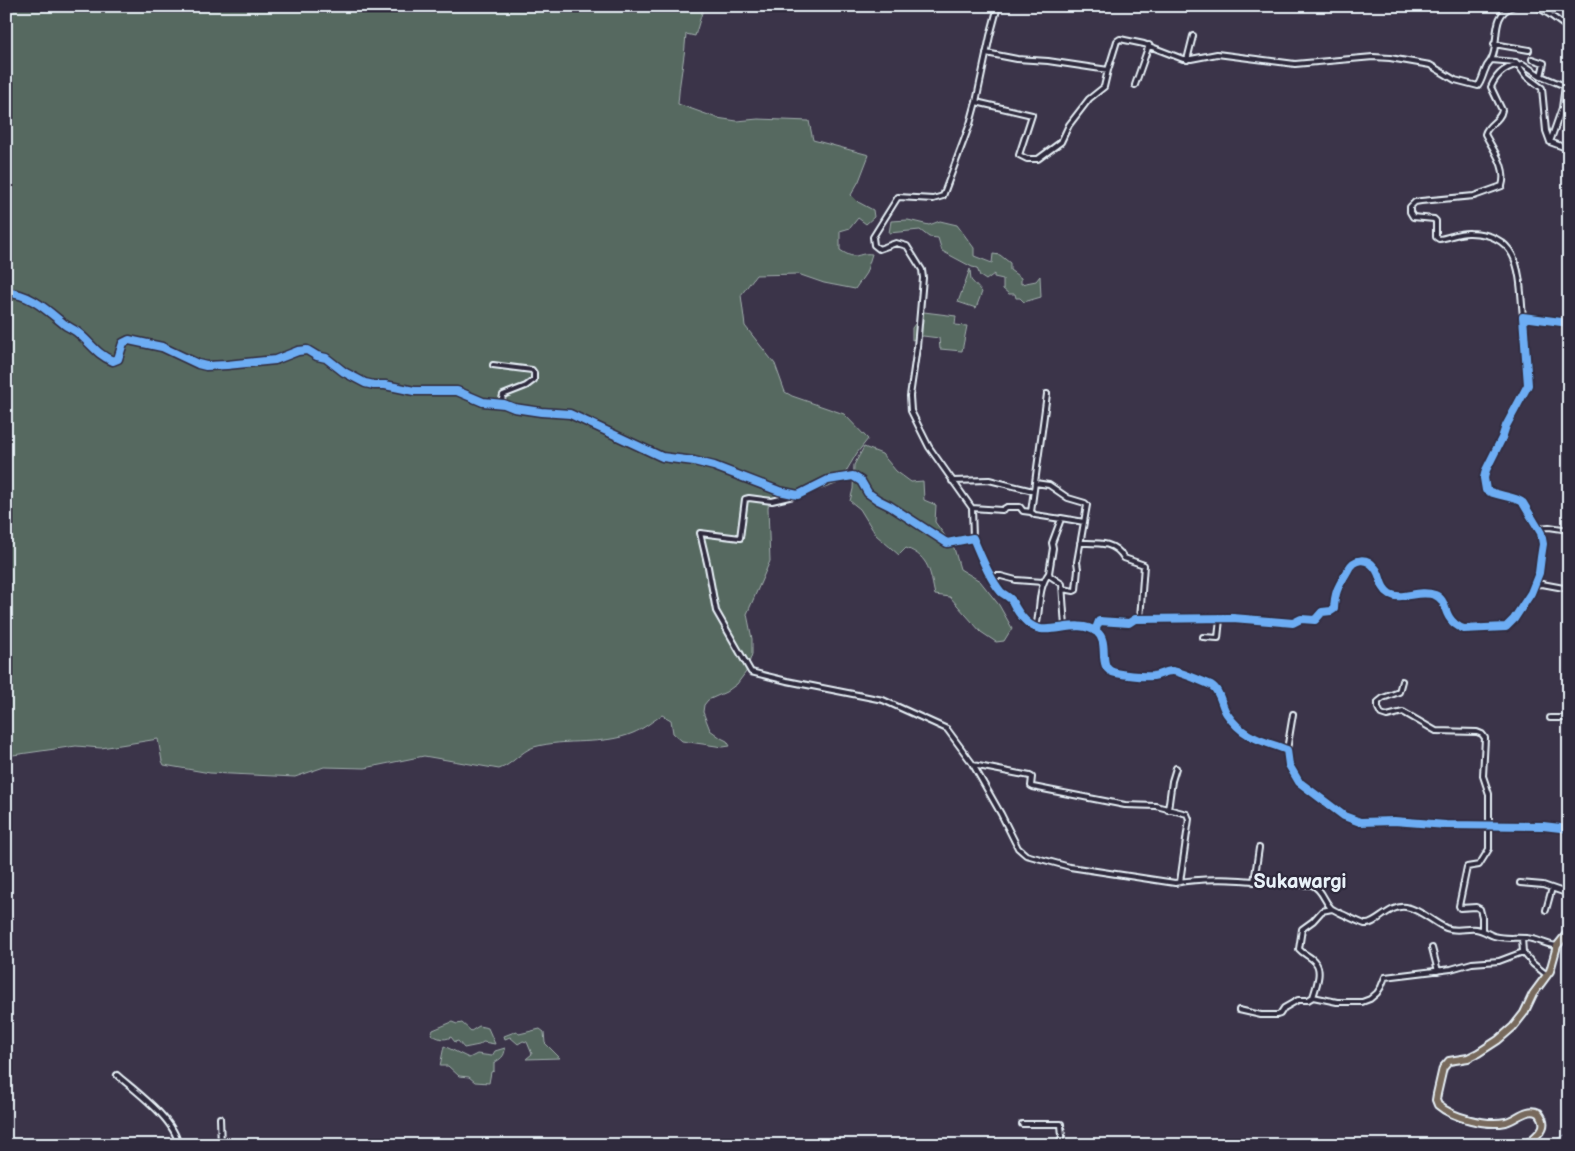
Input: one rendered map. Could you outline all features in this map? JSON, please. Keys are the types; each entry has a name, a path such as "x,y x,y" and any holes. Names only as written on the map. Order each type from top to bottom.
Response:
{"main road":[{"path":"1526,1145 1544,1126 1544,1120 1536,1112 1526,1112 1507,1122 1464,1119 1440,1107 1436,1100 1439,1084 1443,1068 1447,1063 1472,1056 1508,1033 1518,1021 1533,994 1553,967 1558,946 1569,931"}],"street":[{"path":"998,6 970,124 943,196 933,199 898,197 872,237 874,246 879,249 896,244 907,246 922,271 920,316 910,389 910,408 928,447 972,508 973,538 1001,592 1011,600 1020,615 1030,624 1040,629 1081,626 1095,631 1102,638 1104,664 1108,670 1114,673 1152,676 1171,671 1213,686 1218,692 1226,714 1249,737 1287,750"},
{"path":"976,102 1032,115 1018,155 1027,160 1038,159 1062,140 1068,128 1089,99 1104,86 1118,40 1148,45 1173,57 1187,60 1218,54 1296,64 1373,57 1390,58 1430,65 1455,80 1476,86 1480,84 1486,66 1491,60 1500,16 1507,9 1514,6"},
{"path":"1536,6 1569,29"},
{"path":"1187,60 1193,36"},
{"path":"1494,44 1529,50"},
{"path":"1135,85 1148,45"},
{"path":"986,53 1017,59 1048,60 1108,70"},
{"path":"1532,59 1544,63 1541,76"},
{"path":"1491,60 1511,61 1522,64 1541,76 1567,87 1550,142"},
{"path":"1518,64 1526,76 1542,88 1546,131 1550,142 1569,149"},
{"path":"1095,631 1099,622 1129,623 1135,619 1220,618 1292,623 1301,619 1315,620 1322,612 1334,609 1336,588 1351,564 1360,560 1375,567 1385,590 1394,596 1406,596 1420,592 1437,596 1442,600 1450,618 1464,629 1506,627 1514,619 1539,573 1542,544 1541,534 1523,503 1518,499 1494,495 1486,490 1484,485 1486,470 1502,438 1511,414 1528,385 1523,317 1516,263 1512,252 1502,242 1489,237 1468,232 1439,239 1436,237 1436,221 1434,219 1413,217 1410,212 1410,206 1416,202 1474,196 1502,186 1503,176 1499,160 1485,134 1490,124 1499,120 1502,110 1491,87 1494,79 1500,72 1518,64"},
{"path":"6,293 15,294 30,300 50,311 65,325 79,333 94,350 113,361 118,359 123,343 129,340 162,346 206,366 227,366 275,360 307,350 317,356 328,359 344,372 364,383 414,391 455,390 482,402 504,404 514,408 541,412 570,414 662,457 694,461 714,466 779,491 798,495"},
{"path":"1523,317 1569,323"},
{"path":"493,365 532,370 534,373 534,380 530,383 503,395 504,404"},
{"path":"1030,512 1047,394"},
{"path":"973,538 964,538 947,543 868,493 861,481 853,476 828,480 798,495 772,501 745,499 740,538 700,533 716,611 749,670 760,675 883,700 948,729 1001,814 1018,848 1026,855 1070,867 1164,882 1212,880 1312,885 1317,887 1332,910"},
{"path":"952,481 989,480 1033,491"},
{"path":"1035,484 1051,486 1068,498 1087,505 1077,562 1076,590 1063,590"},
{"path":"972,508 1003,510 1007,507 1020,507 1023,511 1030,512 1035,516 1084,522"},
{"path":"1036,627 1040,613 1041,588 1049,573 1052,543 1061,518"},
{"path":"1539,528 1548,527 1569,530"},
{"path":"1080,543 1106,543 1121,552 1124,558 1144,564 1140,619"},
{"path":"1049,573 1050,576 1061,583 1065,627"},
{"path":"992,576 1044,582"},
{"path":"1534,585 1542,584 1569,589"},
{"path":"1204,637 1218,638 1220,618"},
{"path":"1402,681 1399,692 1378,702 1381,714 1388,716 1403,712 1436,731 1473,732 1484,736 1486,741 1483,776 1489,794 1489,852 1479,865 1467,866 1459,900 1460,908 1476,907 1480,909 1482,930"},
{"path":"1293,714 1287,750 1289,765 1299,782 1344,816 1360,822 1394,821 1446,825 1543,826 1569,829"},
{"path":"1550,718 1569,718"},
{"path":"972,765 1030,776 1032,777 1031,786 1033,787 1125,805 1156,806 1186,814 1189,817 1180,882"},
{"path":"1168,810 1176,768"},
{"path":"1254,882 1259,848"},
{"path":"1520,883 1539,884 1569,894"},
{"path":"1546,910 1552,888"},
{"path":"1239,1010 1262,1015 1277,1015 1284,1008 1298,1000 1308,1000 1313,997 1317,986 1318,968 1315,961 1300,949 1301,931 1304,926 1313,921 1322,911 1332,910 1368,924 1394,908 1405,906 1454,930 1482,930 1501,937 1522,938 1558,946"},
{"path":"1522,938 1523,952 1533,964 1547,975"},
{"path":"1432,948 1438,971"},
{"path":"1313,997 1337,1002 1362,1002 1370,999 1380,990 1384,977 1438,971 1472,963 1499,961 1523,952"},
{"path":"117,1075 166,1120 178,1138 178,1145"},
{"path":"220,1118 221,1145"},
{"path":"1022,1124 1061,1124 1062,1138 1057,1145"}],"green space":[{"path":"6,6 704,6 695,36 686,34 678,104 717,118 737,121 758,119 809,121 813,140 869,155 859,181 851,195 858,202 873,210 874,217 866,224 858,218 850,228 840,231 840,250 854,256 872,254 866,273 855,289 824,283 798,274 756,275 741,295 745,326 775,364 785,392 844,414 868,439 839,483 813,492 769,500 770,561 747,614 752,639 752,654 746,672 737,684 726,692 708,700 704,705 703,712 710,730 727,741 730,746 723,747 682,741 673,733 671,720 662,715 633,733 621,737 596,741 546,744 534,747 499,769 424,756 365,768 324,767 295,777 210,773 164,765 158,739 101,748 76,746 6,756"},
{"path":"908,220 929,225 940,221 957,225 974,248 974,256 992,263 993,254 1000,255 1010,263 1010,270 1021,278 1021,284 1036,281 1040,276 1041,297 1024,302 1020,298 1016,298 1015,294 1009,294 1003,289 1003,279 994,277 994,274 986,280 980,276 977,268 942,251 938,238 929,237 920,230 889,233 891,221"},
{"path":"970,269 971,280 982,292 976,308 958,302"},
{"path":"924,312 956,316 955,325 967,326 962,351 940,349 939,338 923,336 912,340 912,328"},
{"path":"864,447 882,454 896,471 911,482 923,481 924,500 936,505 935,522 954,548 960,569 980,581 999,605 1012,628 1004,641 996,642 981,632 950,597 935,595 928,567 920,556 906,548 899,555 876,535 860,509 850,501 853,489 854,465"},
{"path":"452,1022 462,1023 471,1031 479,1026 488,1028 495,1044 483,1042 479,1045 464,1048 451,1037 446,1039 431,1034 433,1030"},
{"path":"540,1029 544,1032 545,1043 560,1058 526,1059 532,1054 527,1042 523,1041 518,1044 510,1037 505,1039 504,1036 517,1031 519,1034"},
{"path":"444,1046 469,1058 477,1054 492,1056 495,1051 505,1048 505,1051 503,1056 494,1063 494,1071 491,1072 489,1083 475,1082 469,1077 459,1076 448,1066 440,1066"}],"waterway":[{"path":"1553,1145 1559,1138 1569,1133"}],"cycle path":[{"path":"6,293 22,296 37,303 77,332 98,352 113,361 118,359 123,343 129,340 162,347 206,366 275,360 298,351 307,350 317,356 326,358 344,372 365,383 414,391 457,391 483,402 504,404 514,408 541,412 570,414 662,457 694,461 714,466 779,491 798,495 828,480 853,476 861,481 868,493 947,543 973,538 985,566 1001,592 1011,600 1020,615 1036,628 1048,629 1076,626 1097,632 1103,642 1106,666 1110,671 1116,673 1149,676 1172,671 1211,685 1217,691 1225,711 1240,729 1254,738 1287,750 1289,765 1299,782 1344,816 1360,822 1394,821 1446,825 1543,826 1569,829"},
{"path":"1095,631 1099,621 1129,623 1135,619 1233,618 1293,623 1301,619 1315,620 1322,612 1334,609 1336,592 1340,584 1351,566 1361,560 1372,564 1379,574 1382,585 1390,594 1400,596 1422,593 1438,597 1443,602 1450,619 1464,629 1506,627 1514,619 1531,593 1539,573 1543,544 1541,533 1523,503 1519,500 1486,490 1484,478 1506,426 1528,385 1523,317 1569,323"}],"district":[{"name":"Sukawargi","path":"1300,881"}]}
